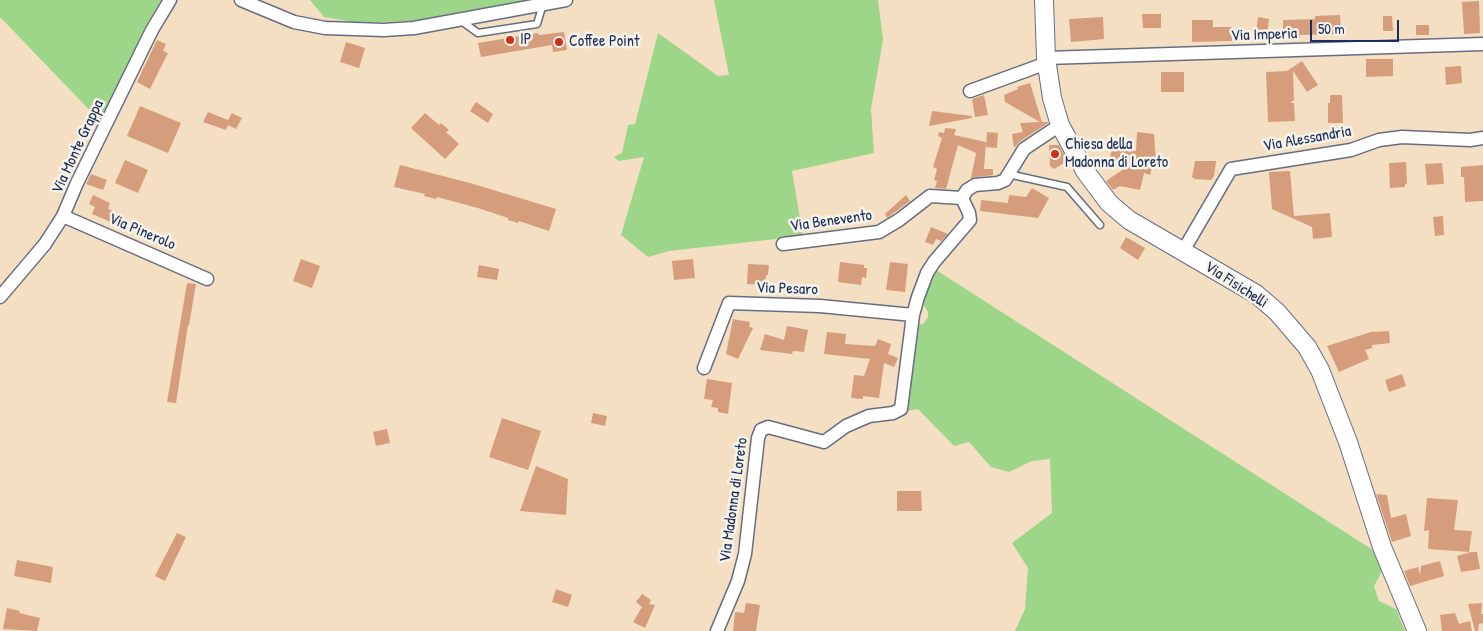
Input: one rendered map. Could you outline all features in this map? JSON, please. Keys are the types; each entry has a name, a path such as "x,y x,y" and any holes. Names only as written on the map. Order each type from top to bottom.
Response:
{"main road":[{"name":"Via Fisichelli","path":"1044,0 1047,61 1052,98 1060,125 1085,171 1109,203 1129,220 1256,294 1277,312 1307,347 1320,370 1348,442 1382,547 1417,631"}],"street":[{"name":"Via Monte Grappa","path":"0,298 45,244 63,216 77,183 147,39 170,0"},
{"path":"241,0 294,22 325,28 384,30 414,28 566,0"},
{"name":"Via Imperia","path":"970,91 1047,61 1483,44"},
{"path":"962,198 967,190 975,185 998,183 1005,180 1024,149 1060,125"},
{"name":"Via Alessandria","path":"1183,251 1231,169 1350,150 1387,139 1402,137 1470,140 1483,138"},
{"name":"Via Benevento","path":"783,244 879,232 899,220 930,196 962,198"},
{"name":"Via Madonna di Loreto","path":"717,631 738,581 745,554 758,438 761,430 768,427 824,442 846,426 869,416 901,410 914,315 924,281 934,262 970,220 962,198"},
{"name":"Via Pinerolo","path":"63,216 207,279"},
{"name":"Via Pesaro","path":"704,368 729,303 820,306 914,315"}],"lane":[{"path":"459,20 478,33 537,24 543,4"},
{"path":"1008,174 1067,187 1100,225"}],"green space":[{"path":"0,0 161,0 145,27 101,122 0,17"},
{"path":"310,0 530,0 413,21 352,22 324,17"},
{"path":"714,0 878,0 883,40 871,109 874,153 792,171 803,236 669,251 648,257 621,235 644,157 619,161 614,157 622,153 628,125 635,124 658,33 718,76 729,75"},
{"path":"933,268 1376,552 1382,571 1374,586 1379,601 1396,609 1405,631 1015,631 1025,609 1028,568 1012,543 1052,513 1050,459 1032,461 1009,472 991,467 969,442 954,446 918,409 906,411 916,325 923,324 928,317 928,312 922,302"}],"building":[{"path":"1479,1 1480,33 1464,34 1462,2"},
{"path":"1142,14 1161,14 1161,28 1143,28"},
{"path":"1340,15 1341,34 1300,35 1300,38 1283,38 1283,20 1315,19 1315,16"},
{"path":"1383,16 1392,16 1393,31 1383,31"},
{"path":"1103,17 1104,39 1071,42 1069,19"},
{"path":"1258,17 1269,19 1267,34 1256,32"},
{"path":"1192,20 1213,20 1213,27 1232,27 1232,41 1192,42"},
{"path":"1416,25 1429,25 1429,35 1416,35"},
{"path":"564,32 567,50 553,52 552,45 481,57 478,43 538,33 539,35"},
{"path":"157,40 166,44 163,51 168,53 150,89 137,82"},
{"path":"346,42 365,48 359,68 340,62"},
{"path":"1366,59 1393,59 1393,76 1366,77"},
{"path":"1302,61 1318,85 1307,92 1293,71 1294,100 1290,103 1294,103 1295,121 1268,122 1266,72 1287,71"},
{"path":"1461,66 1462,83 1446,85 1445,67"},
{"path":"1161,72 1184,72 1184,92 1161,92"},
{"path":"1030,83 1042,122 1048,123 1019,142 1014,148 1012,134 1023,132 1020,123 1040,122 1005,102 1004,95 1018,89 1017,87"},
{"path":"984,95 988,115 975,117 972,99"},
{"path":"1330,95 1342,95 1343,123 1328,123"},
{"path":"476,102 493,114 488,123 470,111"},
{"path":"140,106 181,123 168,153 127,136"},
{"path":"932,111 972,116 972,118 929,126"},
{"path":"208,112 228,120 232,113 242,118 236,129 228,125 226,130 203,122"},
{"path":"425,113 439,125 441,123 449,130 446,132 459,144 445,159 411,128"},
{"path":"945,128 956,129 954,135 986,142 984,169 993,169 993,175 971,178 976,153 958,145 946,189 935,188 937,181 934,180 937,169 933,167 942,138 938,136 939,132 944,133"},
{"path":"987,132 998,133 997,148 986,147"},
{"path":"1137,132 1154,134 1156,162 1154,161 1150,175 1144,173 1140,190 1120,186 1113,190 1106,181 1131,164 1109,161 1112,149 1136,151"},
{"name":"Chiesa della Madonna di Loreto","path":"1049,145 1059,145 1069,163 1064,163 1054,169 1050,166"},
{"path":"125,160 148,170 138,193 115,183"},
{"path":"1195,161 1216,161 1214,176 1211,180 1195,179 1192,177"},
{"path":"1406,162 1407,184 1405,184 1405,187 1390,188 1389,163"},
{"path":"1442,163 1444,184 1427,185 1425,164"},
{"path":"400,165 470,183 556,209 549,231 519,221 518,223 508,220 508,218 478,208 394,187"},
{"path":"1483,165 1483,201 1465,202 1464,177 1461,177 1461,167"},
{"path":"1290,171 1294,216 1330,213 1332,237 1313,239 1312,227 1272,209 1269,172"},
{"path":"91,174 107,180 103,190 86,184"},
{"path":"1032,188 1049,198 1038,218 980,211 981,200 1008,203 1009,195 1026,197"},
{"path":"93,195 110,203 108,209 116,212 111,222 92,214 95,207 89,204"},
{"path":"906,195 910,201 887,218 885,214"},
{"path":"1443,216 1444,235 1435,236 1433,217"},
{"path":"931,227 948,234 941,241 936,239 933,245 925,242"},
{"path":"1126,237 1145,248 1138,260 1120,248"},
{"path":"301,259 320,266 312,288 293,281"},
{"path":"693,259 695,278 674,280 672,261"},
{"path":"840,262 864,265 864,268 867,268 866,278 862,277 861,285 838,282"},
{"path":"890,262 908,264 905,292 886,290"},
{"path":"748,264 769,265 765,285 747,284"},
{"path":"479,265 499,269 497,280 477,277"},
{"path":"187,283 196,284 176,403 167,402"},
{"path":"733,319 750,322 749,327 753,328 738,359 726,354"},
{"path":"787,326 808,330 804,352 793,351 792,354 760,350 765,334 784,340"},
{"path":"1389,331 1390,343 1372,345 1372,348 1365,350 1369,359 1339,372 1327,346 1371,332"},
{"path":"827,332 846,334 845,344 875,346 878,339 891,344 888,354 898,358 894,367 884,363 879,398 863,396 863,399 851,398 854,375 864,376 870,359 824,354"},
{"path":"1402,374 1406,386 1389,392 1385,380"},
{"path":"707,379 732,383 728,414 718,412 718,408 711,407 713,400 704,399"},
{"path":"593,413 607,416 605,426 591,423"},
{"path":"502,418 541,431 528,470 489,457"},
{"path":"387,429 390,443 376,446 373,432"},
{"path":"536,466 568,479 566,515 520,511"},
{"path":"897,491 921,491 922,511 897,511"},
{"path":"1376,494 1387,495 1391,518 1406,514 1411,536 1392,542"},
{"path":"1427,498 1458,500 1454,530 1472,531 1469,552 1428,549 1429,530 1424,531"},
{"path":"177,533 186,537 165,581 155,576"},
{"path":"1477,552 1480,569 1461,572 1457,556"},
{"path":"17,560 53,567 51,583 14,576"},
{"path":"1440,561 1444,576 1410,586 1404,571 1418,567 1420,575 1421,566"},
{"path":"556,589 572,595 568,607 552,602"},
{"path":"642,594 651,600 649,604 655,605 645,628 633,622 642,607 636,602"},
{"path":"746,603 760,605 756,631 733,631 735,612 744,613"},
{"path":"1482,603 1481,614 1483,614 1483,623 1479,624 1478,631 1475,631 1468,604"},
{"path":"7,608 40,618 37,631 3,629"},
{"path":"1455,613 1459,624 1470,621 1472,631 1442,631 1440,615"}],"place":[{"name":"IP","path":"510,40"},
{"name":"Coffee Point","path":"559,42"},
{"name":"Chiesa della Madonna di Loreto","path":"1055,154"}]}
